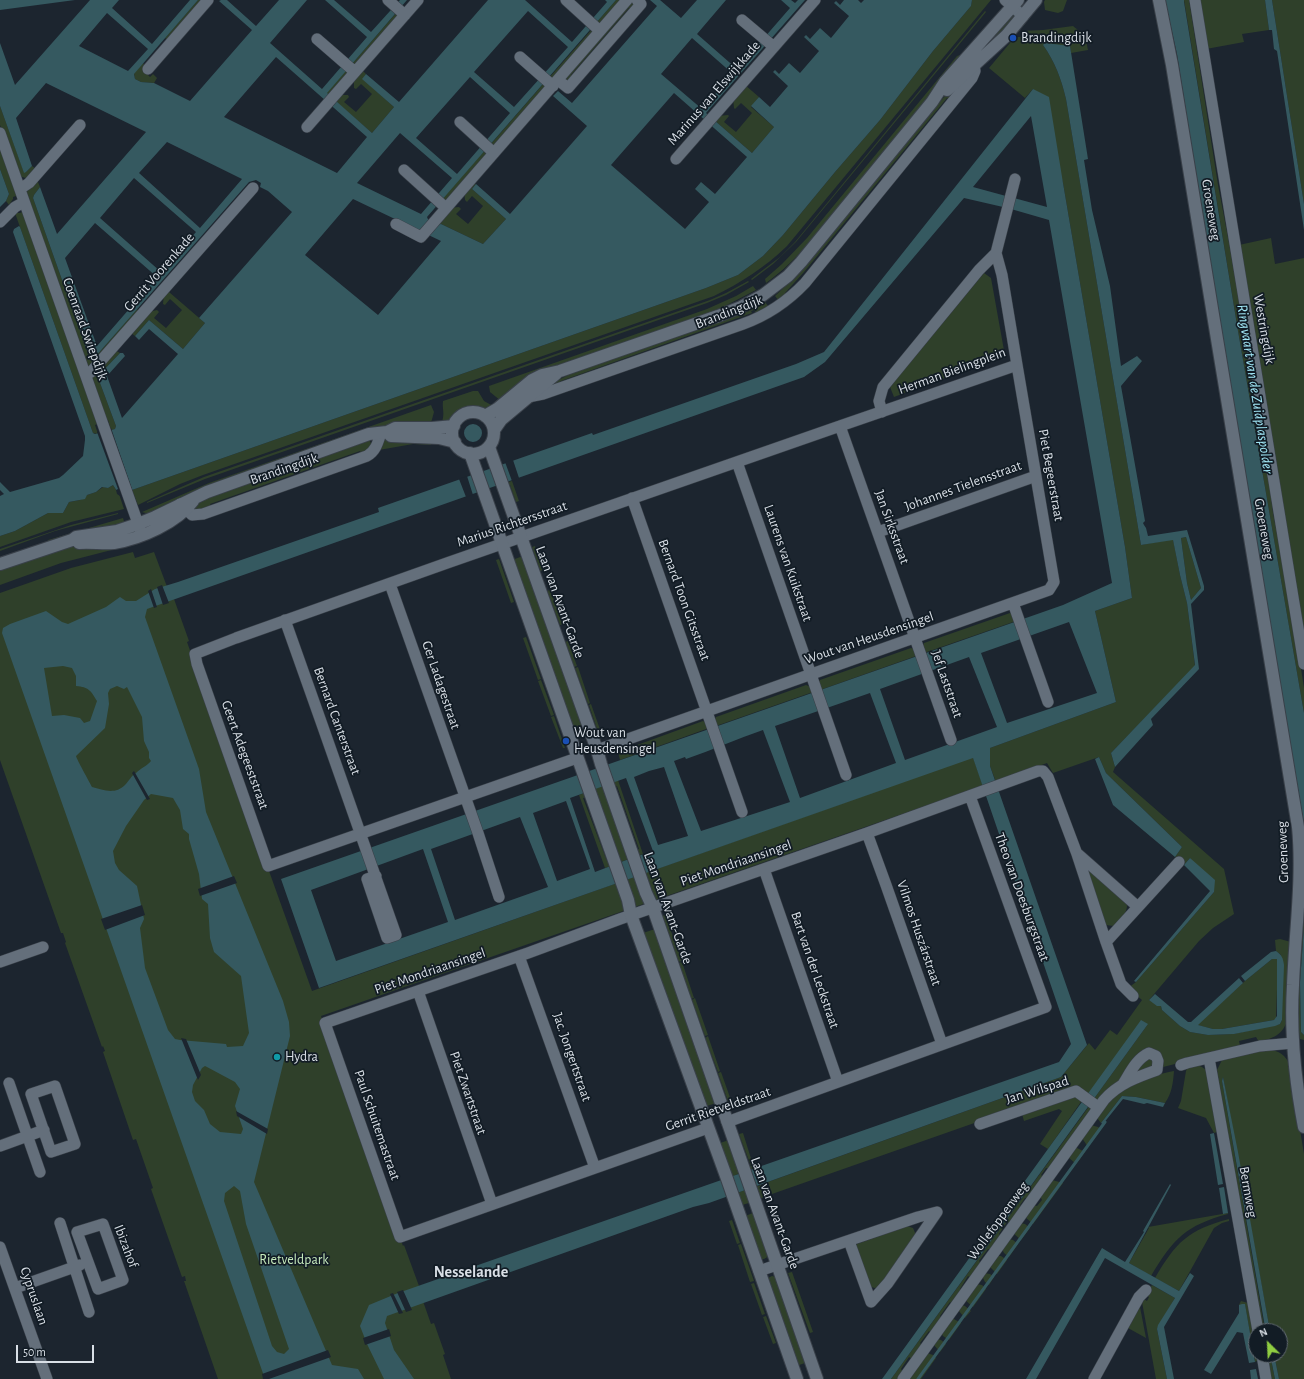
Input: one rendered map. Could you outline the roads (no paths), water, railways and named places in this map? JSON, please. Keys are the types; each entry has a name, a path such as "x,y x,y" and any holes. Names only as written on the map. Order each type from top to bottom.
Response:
{"street":[{"path":"148,69 208,0"},
{"path":"307,127 326,106 354,70 403,14 418,0"},
{"path":"566,0 599,29"},
{"path":"396,224 421,237 435,221 444,206 599,29 627,0"},
{"path":"520,58 540,75 553,83 568,88 641,4 637,0"},
{"name":"Marinus van Elswijkkade","path":"676,159 714,117 772,46 815,0"},
{"name":"Groeneweg","path":"1159,0 1174,72 1208,287 1298,827 1300,871 1293,987 1293,1043 1295,1071 1304,1127"},
{"name":"Westringdijk","path":"1195,0 1304,664"},
{"name":"Brandingdijk","path":"932,102 1006,36 1023,16 1033,1"},
{"path":"390,2 403,14"},
{"path":"1012,2 1023,16"},
{"name":"Brandingdijk","path":"485,416 497,409 532,380 542,375 560,371 718,316 763,295 788,276 932,102 945,82 1012,2"},
{"name":"Marinus van Elswijkkade","path":"742,20 772,46"},
{"path":"317,39 354,70"},
{"name":"Brandingdijk","path":"528,396 543,394 743,324 765,315 779,306 805,283 972,78 975,71 974,65"},
{"path":"460,122 493,151"},
{"path":"20,189 29,183 80,125"},
{"name":"Coenraad Swiepdijk","path":"0,133 140,529"},
{"path":"404,170 444,206"},
{"name":"Herman Bielingplein","path":"840,426 1017,365 1002,275 996,253 1014,179"},
{"name":"Gerrit Voorenkade","path":"86,375 91,372 253,188"},
{"path":"0,222 15,207 24,202"},
{"name":"Herman Bielingplein","path":"882,412 879,401 883,387 979,270 996,253"},
{"name":"Piet Begeerstraat","path":"1017,365 1054,582 1049,590"},
{"name":"Brandingdijk","path":"494,430 501,420 528,396 560,371"},
{"path":"478,413 485,416 491,422 494,430 493,439 489,447 480,452 470,453 461,450 455,442 453,434 454,426 458,419 465,414 478,413"},
{"name":"Brandingdijk","path":"0,564 72,540 76,537 140,529 160,515 183,507 194,498 216,488 369,434 384,433 395,428 432,428 454,426"},
{"name":"Marius Richtersstraat","path":"195,654 285,620 840,426"},
{"name":"Jan Sirksstraat","path":"840,426 915,637"},
{"name":"Brandingdijk","path":"384,433 391,436 439,438 455,442"},
{"name":"Brandingdijk","path":"183,507 192,515 203,514 367,456 373,453 384,433"},
{"name":"Laan van Avant-Garde","path":"489,447 597,750 633,857 653,908 778,1265 816,1379"},
{"path":"470,453 622,883 631,915 726,1176 797,1379"},
{"name":"Laurens van Kuikstraat","path":"737,462 846,775"},
{"name":"Johannes Tielensstraat","path":"878,532 1036,476"},
{"name":"Bernard Toon Gitsstraat","path":"632,498 742,812"},
{"name":"Ger Ladagestraat","path":"390,584 478,832 499,897"},
{"name":"Wout van Heusdensingel","path":"268,866 362,838 467,801 597,750 709,717 813,679 915,637 1049,590"},
{"path":"1013,603 1048,702"},
{"name":"Bernard Canterstraat","path":"285,620 376,876 396,935 387,938 366,879 376,876"},
{"name":"Jef Laststraat","path":"915,637 951,740"},
{"name":"Geert Adegeeststraat","path":"195,654 268,866"},
{"name":"Piet Mondriaansingel","path":"325,1023 867,833 1032,772 1043,771 1048,778 1077,854"},
{"name":"Theo van Doesburgstraat","path":"970,796 1046,1008"},
{"name":"Vilmos Huszárstraat","path":"867,833 942,1044"},
{"path":"1077,854 1138,907"},
{"path":"1077,854 1121,984 1133,996"},
{"path":"1106,942 1179,862"},
{"name":"Bart van der Leckstraat","path":"764,869 838,1082"},
{"path":"0,962 44,947"},
{"name":"Jac. Jongertstraat","path":"519,956 595,1168"},
{"name":"Piet Zwartstraat","path":"418,991 492,1204"},
{"name":"Gerrit Rietveldstraat","path":"400,1237 1046,1008"},
{"name":"Paul Schuitemastraat","path":"325,1023 400,1237"},
{"path":"1181,1065 1267,1045 1293,1043"},
{"name":"Bermweg","path":"1209,1058 1257,1323"},
{"path":"9,1083 40,1172"},
{"name":"Wollefoppenweg","path":"903,1379 1095,1105 1123,1084"},
{"path":"55,1086 75,1144 52,1152 44,1130 31,1094 55,1086"},
{"name":"Jan Wilspad","path":"980,1124 1076,1091 1095,1105"},
{"path":"0,1146 44,1130"},
{"path":"759,1271 918,1217 938,1212 888,1283 871,1302 849,1241"},
{"path":"60,1223 89,1312"},
{"name":"Ibizahof","path":"102,1224 123,1280 98,1289 88,1262 77,1232 102,1224"},
{"name":"Cypruslaan","path":"0,1246 47,1379"},
{"path":"15,1288 88,1262"},
{"path":"1094,1379 1139,1297 1146,1290"},
{"path":"1263,1363 1266,1379"}],"waterway":[{"path":"918,1379 1105,1122"}],"place":[{"name":"Brandingdijk","path":"1013,38"},
{"name":"Wout van Heusdensingel","path":"566,741"},
{"name":"Hydra","path":"277,1057"}],"district":[{"name":"Nesselande","path":"471,1272"}],"water label":[{"name":"Ringvaart van de Zuidplaspolder","path":"1255,389"}],"park label":[{"name":"Rietveldpark","path":"294,1260"}]}
